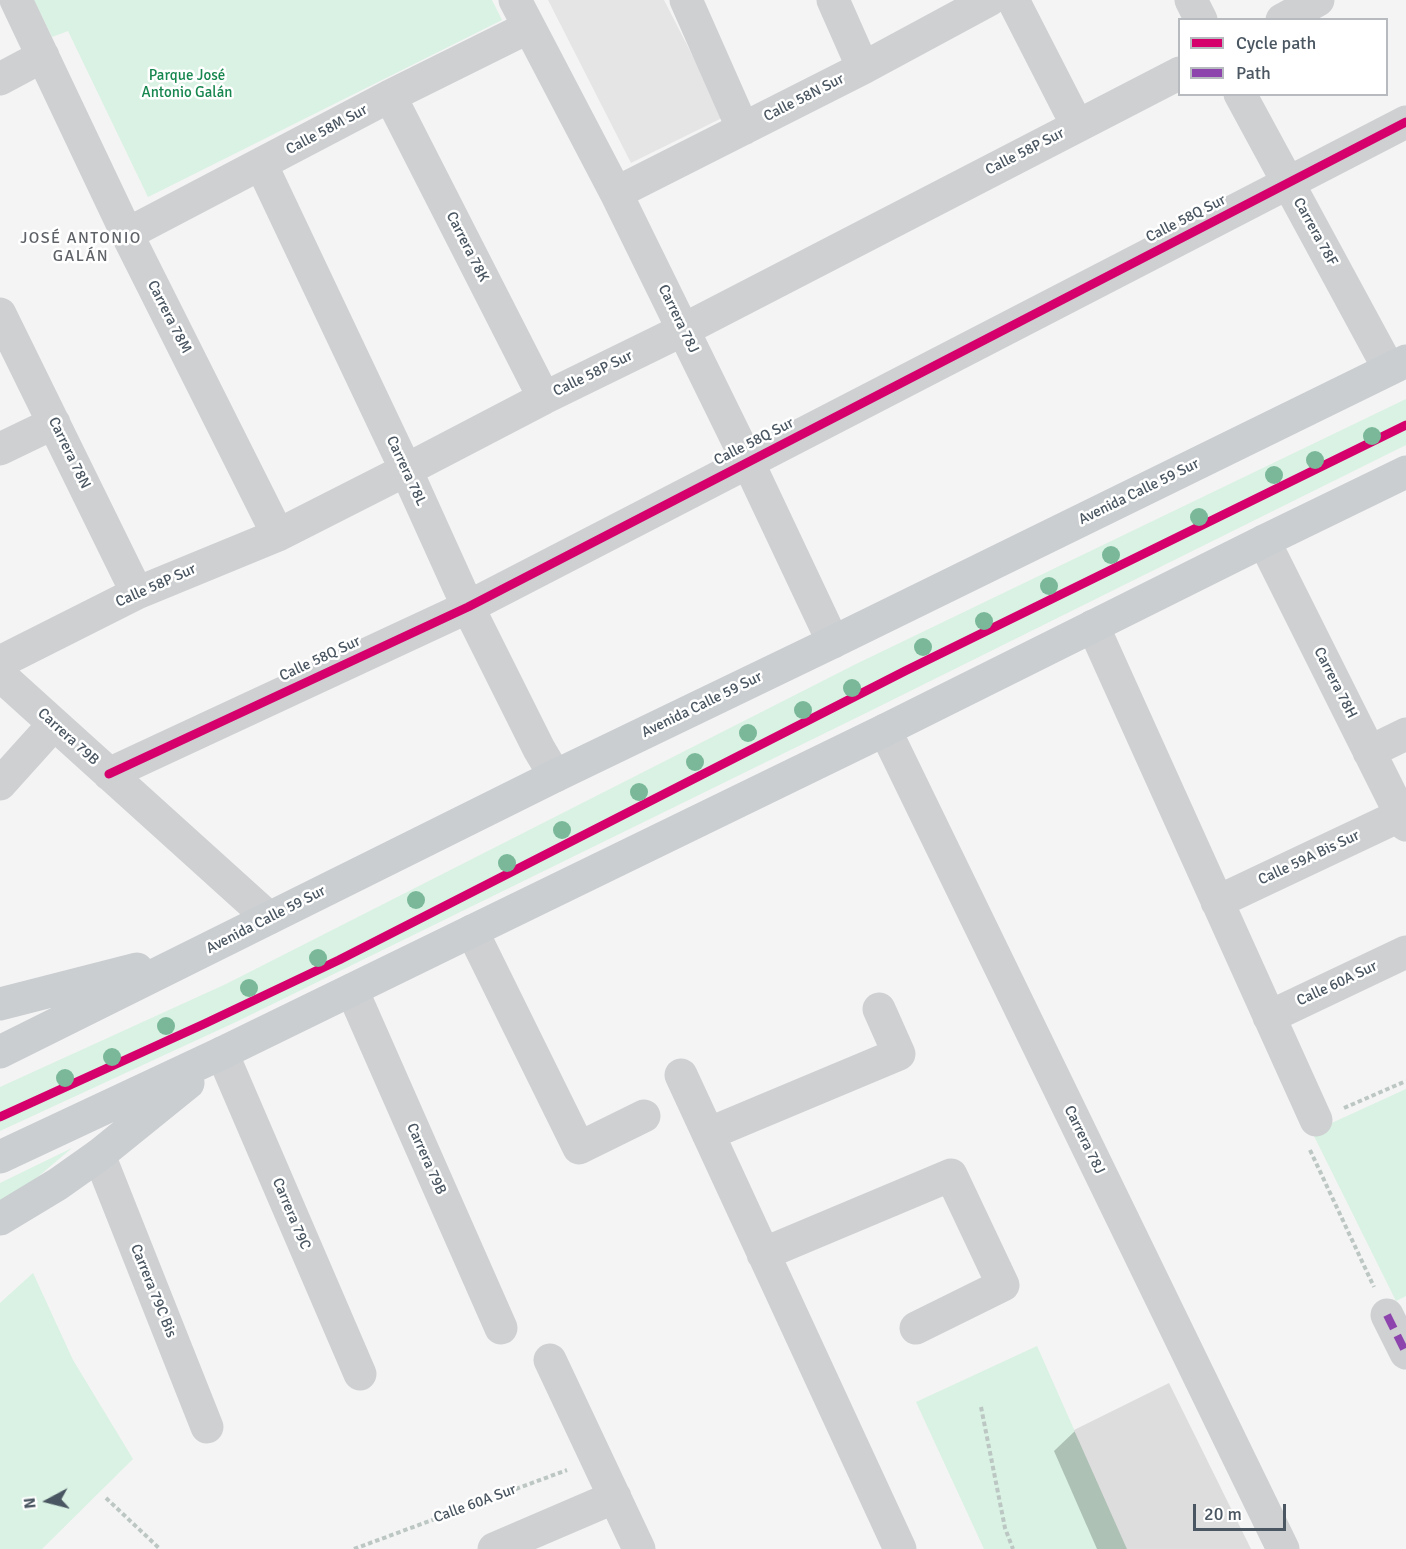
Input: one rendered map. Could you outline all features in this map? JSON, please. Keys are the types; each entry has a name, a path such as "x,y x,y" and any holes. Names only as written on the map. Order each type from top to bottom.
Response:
{"main road":[{"name":"Avenida Calle 59 Sur","path":"0,1052 555,776 1398,365"},
{"path":"0,1157 472,932 1406,472"},
{"path":"0,1004 197,955"},
{"path":"0,1219 58,1184 99,1155 222,1053"}],"street":[{"name":"Carrera 78M","path":"16,0 127,234 278,535"},
{"path":"686,0 743,129"},
{"path":"833,0 864,68"},
{"name":"Calle 58N Sur","path":"616,193 864,68 989,0"},
{"path":"1013,0 1077,125"},
{"path":"1191,0 1200,18"},
{"path":"1285,18 1318,0"},
{"name":"Calle 58M Sur","path":"127,234 390,96 522,14"},
{"name":"Carrera 78J","path":"522,14 616,193 833,642"},
{"path":"0,79 43,56"},
{"name":"Calle 58P Sur","path":"0,662 137,592 278,535 544,398 683,330 1178,74"},
{"name":"Carrera 78K","path":"390,96 544,398"},
{"name":"Carrera 78F","path":"1241,96 1288,183 1398,365"},
{"name":"Calle 58Q Sur","path":"109,774 468,607 1406,122"},
{"name":"Carrera 78L","path":"261,165 406,470 468,607 539,749 555,776"},
{"name":"Carrera 78N","path":"0,314 137,592"},
{"path":"0,449 54,423"},
{"name":"Carrera 78H","path":"1264,541 1404,820"},
{"path":"1093,626 1269,1017 1311,1132"},
{"name":"Carrera 79B","path":"0,675 269,918"},
{"path":"0,784 54,724"},
{"name":"Carrera 78J","path":"885,730 1283,1549"},
{"path":"1369,752 1406,734"},
{"name":"Calle 59A Bis Sur","path":"1217,902 1404,820"},
{"path":"472,932 579,1148 644,1116"},
{"name":"Calle 60A Sur","path":"1269,1017 1406,952"},
{"name":"Carrera 79B","path":"352,990 501,1328"},
{"path":"708,1134 899,1054 879,1009"},
{"name":"Carrera 79C","path":"222,1053 360,1374"},
{"path":"681,1075 900,1549"},
{"name":"Carrera 79C Bis","path":"99,1155 207,1427"},
{"path":"764,1254 951,1175 1003,1285 916,1328"},
{"path":"1386,1314 1406,1353"},
{"path":"550,1360 615,1497 633,1547"},
{"path":"494,1549 615,1497"}],"path":[{"path":"1386,1314 1311,1132 1406,1081"},
{"path":"981,1407 1005,1528 1013,1549"},
{"path":"106,1498 160,1549"}],"shaded area":[{"path":"548,0 664,0 724,117 631,163"}],"green space":[{"name":"Parque José Antonio Galán","path":"34,0 492,0 502,20 148,197 68,31 52,37"},
{"path":"1406,399 1406,445 238,1021 0,1131 0,1087 226,984 856,664"},
{"path":"1406,1089 1406,1296 1396,1301 1312,1132"},
{"path":"72,1148 27,1186 0,1203 0,1183"},
{"path":"33,1273 73,1360 133,1459 42,1549 0,1549 0,1303"},
{"path":"1037,1346 1127,1549 984,1549 916,1402"}],"building":[{"path":"1169,1383 1251,1549 1127,1549 1074,1430"}],"marked path":[{"path":"1387,1315 1406,1353"}],"cycle path":[{"path":"109,774 468,607 1406,122"},
{"path":"0,1117 339,960 905,671 1406,425"}],"district":[{"name":"JOSÉ ANTONIO GALÁN","path":"81,248"}]}
